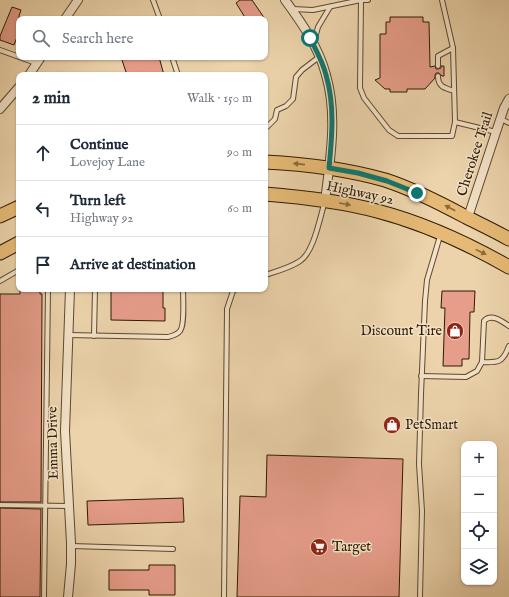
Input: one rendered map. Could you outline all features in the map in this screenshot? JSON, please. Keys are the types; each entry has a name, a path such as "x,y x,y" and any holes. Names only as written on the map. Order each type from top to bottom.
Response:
{"main road":[{"name":"Highway 92","path":"268,162 329,168 358,173 387,181 440,203 509,239"},
{"name":"Highway 92","path":"268,194 325,201 377,211 441,233 478,250 509,267"},
{"path":"0,216 16,208"},
{"path":"0,253 16,245"}],"street":[{"path":"67,16 78,0"},
{"path":"285,0 320,56 327,76 331,97 332,143 325,201"},
{"path":"31,72 39,60"},
{"path":"0,109 16,90"},
{"name":"Cherokee Trail","path":"468,217 504,108 509,99"},
{"name":"Emma Drive","path":"68,597 71,546 65,431 67,335 70,292"}],"lane":[{"path":"153,0 159,16"},
{"path":"292,9 312,10 361,0 368,0"},
{"path":"361,0 360,88 364,98 389,130 398,136 452,136 455,122 453,48 442,0"},
{"path":"313,44 318,27 330,7"},
{"path":"438,66 438,56 453,48"},
{"path":"0,50 16,54"},
{"path":"268,126 275,119 277,110 286,106 293,99 296,77 302,70 320,56"},
{"path":"173,60 177,72"},
{"path":"438,76 438,82 442,87 454,91"},
{"path":"501,119 509,123"},
{"path":"455,122 497,132"},
{"path":"268,274 289,267 301,260 312,246 325,201"},
{"path":"420,597 422,511 419,464 421,376 425,301 427,280 441,233"},
{"path":"0,281 16,272"},
{"path":"44,597 48,292"},
{"path":"94,336 95,292"},
{"path":"67,335 168,337 174,335 180,331 182,326 183,292"},
{"path":"224,597 227,310 233,292"},
{"path":"421,376 466,377 477,371 482,362 484,321 486,318 499,320 509,326"},
{"path":"482,362 494,363 502,359 507,353 509,346"},
{"path":"0,505 68,506"},
{"path":"71,546 173,550"}],"building":[{"path":"240,0 252,0 263,16 244,16 236,3"},
{"path":"12,7 21,10 19,16 16,16 16,40 14,45 0,40 0,36"},
{"path":"390,17 423,17 423,22 429,22 430,67 435,66 436,69 438,69 441,68 441,66 444,66 444,76 436,73 435,78 425,89 407,89 407,92 390,92 390,89 385,89 375,80 380,78 380,34 386,34 386,22 390,22"},
{"path":"122,60 160,60 163,72 126,72"},
{"path":"442,291 475,291 474,312 470,312 469,359 462,359 462,366 443,366 445,308 441,308"},
{"path":"20,292 40,292 40,294 42,294 41,502 0,502 0,294 20,294"},
{"path":"111,292 163,292 165,321 111,320"},
{"name":"Target","path":"267,455 403,459 399,597 237,597 240,496 266,497"},
{"path":"183,498 184,522 88,525 87,501"},
{"path":"0,508 41,509 40,597 0,597"},
{"path":"149,565 175,565 175,595 149,595 149,590 109,590 109,570 149,570"}],"place":[{"name":"Discount Tire","path":"455,331"},
{"name":"PetSmart","path":"392,425"},
{"name":"Target","path":"319,547"}],"route":[{"path":"310,38 320,56 327,76 331,97 332,143 329,168 358,173 387,181 417,193"}]}
